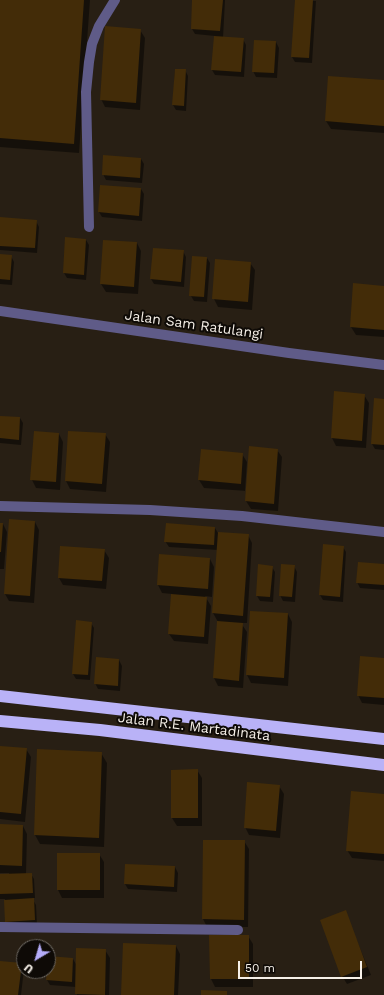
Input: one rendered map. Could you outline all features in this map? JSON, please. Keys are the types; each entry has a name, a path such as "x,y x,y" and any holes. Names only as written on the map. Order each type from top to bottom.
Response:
{"highway":[{"name":"Jalan R.E. Martadinata","path":"0,696 384,738"},
{"name":"Jalan R.E. Martadinata","path":"0,720 100,730 384,765"}],"street":[{"path":"90,227 86,92 89,62 92,44 99,26 115,0"},
{"name":"Jalan Sam Ratulangi","path":"0,311 289,353 384,365"},
{"path":"0,506 166,511 242,516 384,532"},
{"path":"0,927 238,930"}],"building":[{"path":"0,0 84,0 74,144 0,138"},
{"path":"192,0 223,0 220,31 191,29"},
{"path":"295,0 313,0 309,58 291,57"},
{"path":"105,26 141,29 136,103 100,100"},
{"path":"214,36 244,38 241,72 211,70"},
{"path":"254,40 276,41 274,73 252,72"},
{"path":"175,69 186,69 184,106 172,105"},
{"path":"328,76 384,80 384,126 325,121"},
{"path":"103,155 141,158 140,178 102,175"},
{"path":"100,185 141,188 139,216 98,212"},
{"path":"0,217 37,220 35,248 0,246"},
{"path":"65,237 86,239 84,275 63,273"},
{"path":"103,240 137,242 134,287 100,284"},
{"path":"153,248 184,250 181,282 150,279"},
{"path":"0,254 12,255 10,280 0,279"},
{"path":"192,256 207,257 204,297 189,296"},
{"path":"215,259 251,262 248,302 212,299"},
{"path":"353,283 384,286 384,330 350,327"},
{"path":"334,391 365,394 362,441 331,438"},
{"path":"374,398 384,399 384,445 371,444"},
{"path":"0,416 20,417 19,440 0,438"},
{"path":"34,431 59,433 56,482 30,480"},
{"path":"68,431 106,433 102,484 65,481"},
{"path":"249,446 278,449 274,504 245,501"},
{"path":"201,449 243,453 241,484 198,480"},
{"path":"9,519 35,521 30,596 4,594"},
{"path":"0,523 3,523 1,552 0,552"},
{"path":"166,523 215,527 214,545 164,542"},
{"path":"218,532 249,534 243,616 212,613"},
{"path":"323,544 344,546 340,597 319,595"},
{"path":"60,546 105,549 102,581 58,578"},
{"path":"159,554 210,558 208,589 157,585"},
{"path":"358,562 384,564 384,585 356,583"},
{"path":"258,564 273,566 270,597 256,596"},
{"path":"281,564 295,565 292,597 279,596"},
{"path":"171,594 207,597 204,637 168,634"},
{"path":"250,611 288,613 284,678 246,675"},
{"path":"76,620 92,622 88,675 72,674"},
{"path":"217,621 243,623 239,681 213,678"},
{"path":"360,656 384,658 384,698 357,696"},
{"path":"96,657 119,659 118,686 94,684"},
{"path":"0,746 27,748 21,814 0,812"},
{"path":"37,749 102,752 99,838 34,835"},
{"path":"198,769 198,818 171,818 171,770"},
{"path":"247,782 280,785 276,831 244,828"},
{"path":"351,791 384,794 384,854 346,851"},
{"path":"0,824 23,825 22,866 0,865"},
{"path":"203,840 245,840 244,920 202,919"},
{"path":"57,853 100,853 100,890 57,890"},
{"path":"125,864 175,866 174,887 124,884"},
{"path":"32,873 33,893 0,894 0,874"},
{"path":"34,898 35,920 5,922 4,900"},
{"path":"346,910 367,967 341,977 320,920"},
{"path":"209,935 249,935 249,979 210,979"},
{"path":"123,943 176,945 174,995 121,995"},
{"path":"76,948 106,949 105,995 75,994"},
{"path":"56,957 73,958 72,982 46,980 56,979"},
{"path":"0,961 16,962 16,979 20,979 18,995 0,995"},
{"path":"201,990 227,991 227,995 201,995"}]}
